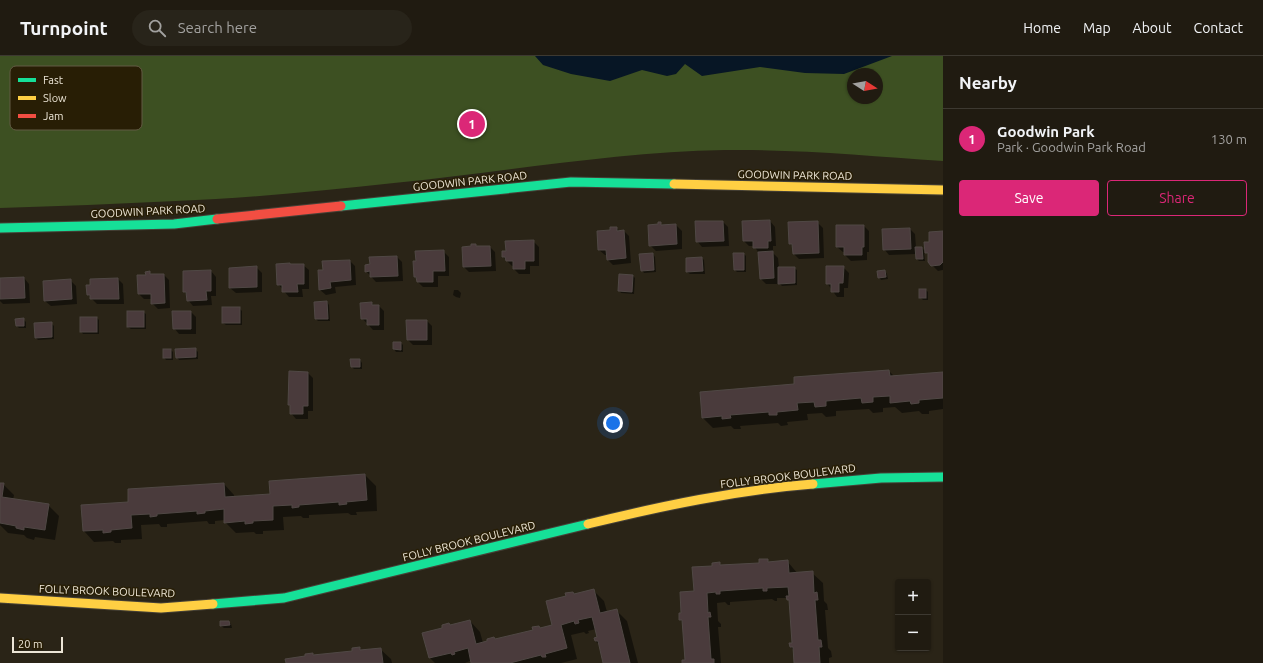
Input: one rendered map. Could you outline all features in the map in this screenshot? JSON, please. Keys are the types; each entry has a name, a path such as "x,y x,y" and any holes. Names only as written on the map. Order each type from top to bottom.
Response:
{"street":[{"name":"GOODWIN PARK ROAD","path":"0,228 174,224 571,182 943,190"},
{"name":"FOLLY BROOK BOULEVARD","path":"0,598 161,608 284,598 657,507 738,493 800,485 881,478 943,477"}],"green space":[{"path":"0,56 943,56 943,161 834,153 752,150 642,154 435,179 285,194 203,200 0,208"}],"water":[{"path":"535,56 892,56 860,68 847,68 847,73 844,74 805,73 760,67 702,76 685,64 676,74 667,76 642,70 610,81 571,74 543,65"}],"building":[{"path":"770,220 771,241 768,241 768,248 753,248 753,241 743,241 742,221"},
{"path":"695,221 723,221 724,241 696,242"},
{"path":"818,221 819,253 793,254 792,244 789,244 788,222"},
{"path":"658,222 661,222 661,225 676,224 677,244 649,246 648,225 658,224"},
{"path":"836,225 864,225 864,247 862,247 862,255 844,255 844,247 836,247"},
{"path":"610,227 617,227 617,231 624,230 626,258 607,260 606,250 598,250 597,231 610,230"},
{"path":"910,228 911,249 883,250 882,229"},
{"path":"943,231 943,262 940,265 931,266 928,262 928,253 925,253 924,242 929,242 929,232"},
{"path":"534,240 534,261 525,261 525,269 513,269 513,261 506,261 505,257 502,257 502,251 506,251 505,241"},
{"path":"471,244 476,244 476,246 490,246 491,266 463,267 462,247 471,246"},
{"path":"915,247 922,247 923,259 916,259"},
{"path":"444,250 445,271 433,271 433,282 417,282 416,277 414,277 413,261 416,261 415,251"},
{"path":"773,251 774,278 760,279 758,252"},
{"path":"653,253 654,270 641,271 639,254"},
{"path":"733,253 744,253 744,270 734,270"},
{"path":"397,256 398,276 370,277 370,271 365,272 365,265 370,264 369,257"},
{"path":"702,257 703,271 686,272 686,258"},
{"path":"350,260 351,280 330,282 331,288 319,290 318,270 323,270 322,261"},
{"path":"276,264 304,264 304,284 297,284 298,292 282,292 282,285 277,285"},
{"path":"257,266 257,287 229,288 229,268"},
{"path":"826,266 844,266 843,283 839,283 839,292 831,292 831,284 826,284"},
{"path":"778,267 795,267 795,283 778,284"},
{"path":"211,270 211,291 206,291 207,300 187,301 186,292 183,292 183,271"},
{"path":"885,270 886,277 878,278 877,271"},
{"path":"150,271 150,274 164,274 165,303 151,304 151,294 138,294 137,275 146,275 145,272"},
{"path":"619,274 633,275 632,292 618,291"},
{"path":"24,277 25,298 0,299 0,278"},
{"path":"118,278 119,299 90,299 90,295 87,295 86,285 90,285 90,279"},
{"path":"71,279 72,299 44,301 43,281"},
{"path":"919,289 926,289 926,298 919,298"},
{"path":"327,301 328,319 315,319 314,302"},
{"path":"372,302 372,305 379,305 379,325 367,325 367,319 361,319 360,303"},
{"path":"222,307 240,307 240,323 222,323"},
{"path":"127,311 144,311 144,327 127,327"},
{"path":"172,311 191,311 191,329 173,329"},
{"path":"80,317 97,317 97,332 80,332"},
{"path":"24,318 24,326 16,326 15,319"},
{"path":"406,320 427,320 427,340 407,340"},
{"path":"52,322 52,337 35,338 34,323"},
{"path":"393,342 401,342 401,350 393,349"},
{"path":"196,348 196,357 176,358 175,349"},
{"path":"163,349 171,349 171,358 163,358"},
{"path":"350,359 360,359 360,367 351,367"},
{"path":"889,370 890,376 943,372 943,398 919,400 919,403 911,404 910,401 890,403 890,396 873,397 873,402 862,403 861,398 826,401 826,406 815,407 814,402 797,403 798,410 777,412 777,415 769,415 769,412 730,415 731,418 722,419 722,416 702,418 700,392 794,384 794,377"},
{"path":"289,371 308,372 308,406 303,406 303,414 290,414 290,405 288,405"},
{"path":"365,474 367,500 346,502 347,504 339,505 339,502 299,505 299,507 292,508 292,505 273,506 273,520 253,521 253,523 245,524 245,521 224,523 224,509 205,511 205,513 197,514 197,511 157,514 157,516 150,517 150,514 131,515 132,528 111,530 111,532 103,533 103,530 83,531 81,505 128,502 128,489 224,483 225,497 270,494 269,481"},
{"path":"0,483 4,483 2,497 49,504 45,530 24,527 24,530 16,528 16,526 0,523"},
{"path":"759,559 768,559 768,562 788,560 789,573 813,571 814,593 817,592 818,600 815,600 818,640 821,640 822,647 819,647 820,663 794,663 793,647 790,647 789,643 792,643 789,600 787,600 786,596 789,596 788,587 767,588 767,591 763,591 763,588 720,591 720,594 716,594 716,592 707,593 708,613 710,612 711,617 708,617 711,659 714,659 714,663 682,663 682,660 685,660 682,620 679,620 679,613 681,613 680,592 694,591 692,567 712,566 712,563 720,562 720,565 759,563"},
{"path":"594,589 600,613 617,609 630,663 603,663 598,641 595,641 594,638 597,637 592,617 578,620 579,623 575,624 574,621 561,625 567,648 545,654 546,657 542,657 541,655 510,663 471,663 468,648 454,652 455,654 452,655 451,653 429,658 422,633 442,628 442,625 449,623 450,625 470,620 476,644 494,637 495,639 533,630 532,627 539,626 540,628 552,625 546,601 566,596 565,593 573,592 574,594"},
{"path":"220,621 229,621 230,625 220,626"},
{"path":"360,647 360,650 381,648 383,663 286,663 285,659 305,656 305,654 313,653 313,655 352,651 352,648"}],"traffic: fast":[{"path":"341,206 571,182 674,184"},
{"path":"0,228 174,224 217,219"},
{"path":"813,484 881,478 943,477"},
{"path":"213,604 284,598 588,524"}],"traffic: slow":[{"path":"674,184 943,190"},
{"path":"588,524 644,511 756,490 813,484"},
{"path":"0,598 161,608 213,604"}],"traffic: jam":[{"path":"217,219 341,206"}],"place":[{"name":"Goodwin Park","path":"472,124"}]}
